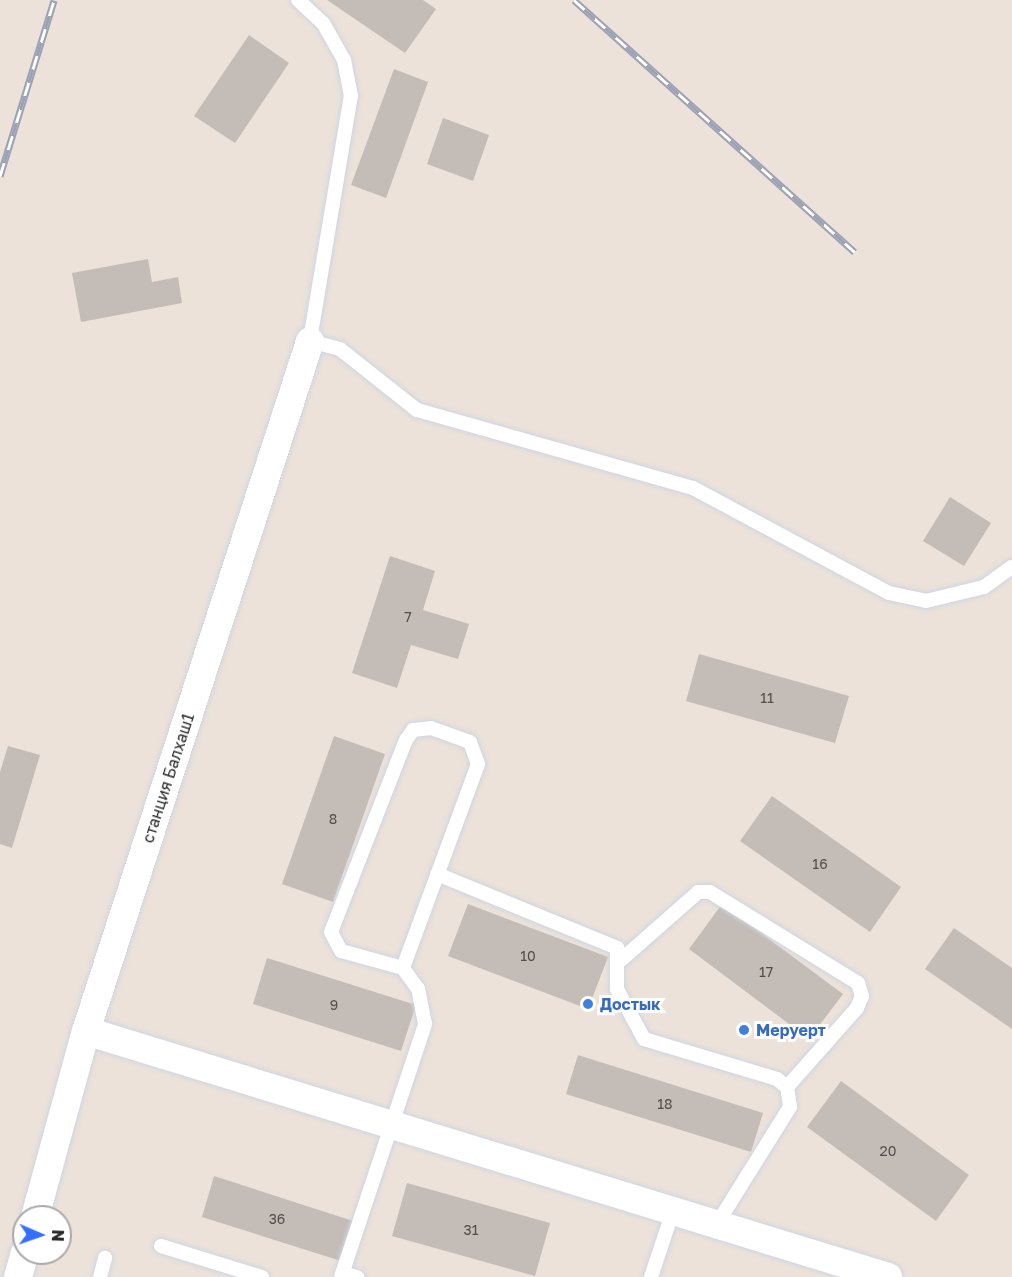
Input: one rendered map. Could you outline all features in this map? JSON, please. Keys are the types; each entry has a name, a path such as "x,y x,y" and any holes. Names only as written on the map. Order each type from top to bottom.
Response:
{"street":[{"name":"станция Балхаш1","path":"38,1205 86,1030 310,341"},
{"path":"86,1030 387,1127 714,1227 888,1277"}],"lane":[{"path":"298,0 323,23 344,60 351,95 310,341 340,349 417,410 693,488 889,593 926,601 984,587 1012,567"},
{"path":"357,1277 342,1275 387,1127 425,1024 418,989 403,968 341,951 331,932 414,730 431,728 470,742 477,751 478,764 403,968"},
{"path":"437,874 617,948 621,960 618,989 644,1039 777,1079 787,1087 790,1107 714,1227"},
{"path":"621,960 698,892 710,892 858,983 862,996 857,1008 787,1087"},
{"path":"651,1277 672,1214"},
{"path":"161,1246 262,1277"},
{"path":"100,1277 105,1258"}],"building":[{"path":"327,0 423,0 436,9 405,53"},
{"path":"249,35 289,63 235,143 194,116"},
{"path":"394,69 428,82 386,198 351,185"},
{"path":"443,118 489,135 473,181 427,164"},
{"path":"148,259 152,282 178,277 182,303 81,322 72,273"},
{"path":"950,497 991,523 964,566 923,541"},
{"path":"390,556 435,571 423,610 469,624 458,659 411,645 397,688 352,673"},
{"path":"699,654 849,696 835,743 686,701"},
{"path":"334,736 385,754 333,902 282,884"},
{"path":"8,746 40,755 12,848 0,844 0,772"},
{"path":"772,796 901,887 870,932 740,841"},
{"path":"468,904 608,957 588,1009 448,956"},
{"path":"722,904 843,994 809,1039 689,949"},
{"path":"954,928 1012,968 1012,1029 925,969"},
{"path":"267,958 416,1005 401,1051 253,1004"},
{"path":"578,1055 763,1113 751,1152 566,1094"},
{"path":"841,1081 969,1175 936,1221 807,1127"},
{"path":"214,1176 353,1221 341,1261 202,1217"},
{"path":"407,1183 550,1223 535,1276 392,1236"}],"railway":[{"path":"0,176 54,0"},
{"path":"574,0 855,252"}],"place":[{"name":"Достык","path":"588,1004"},
{"name":"Меруерт","path":"744,1030"}]}
